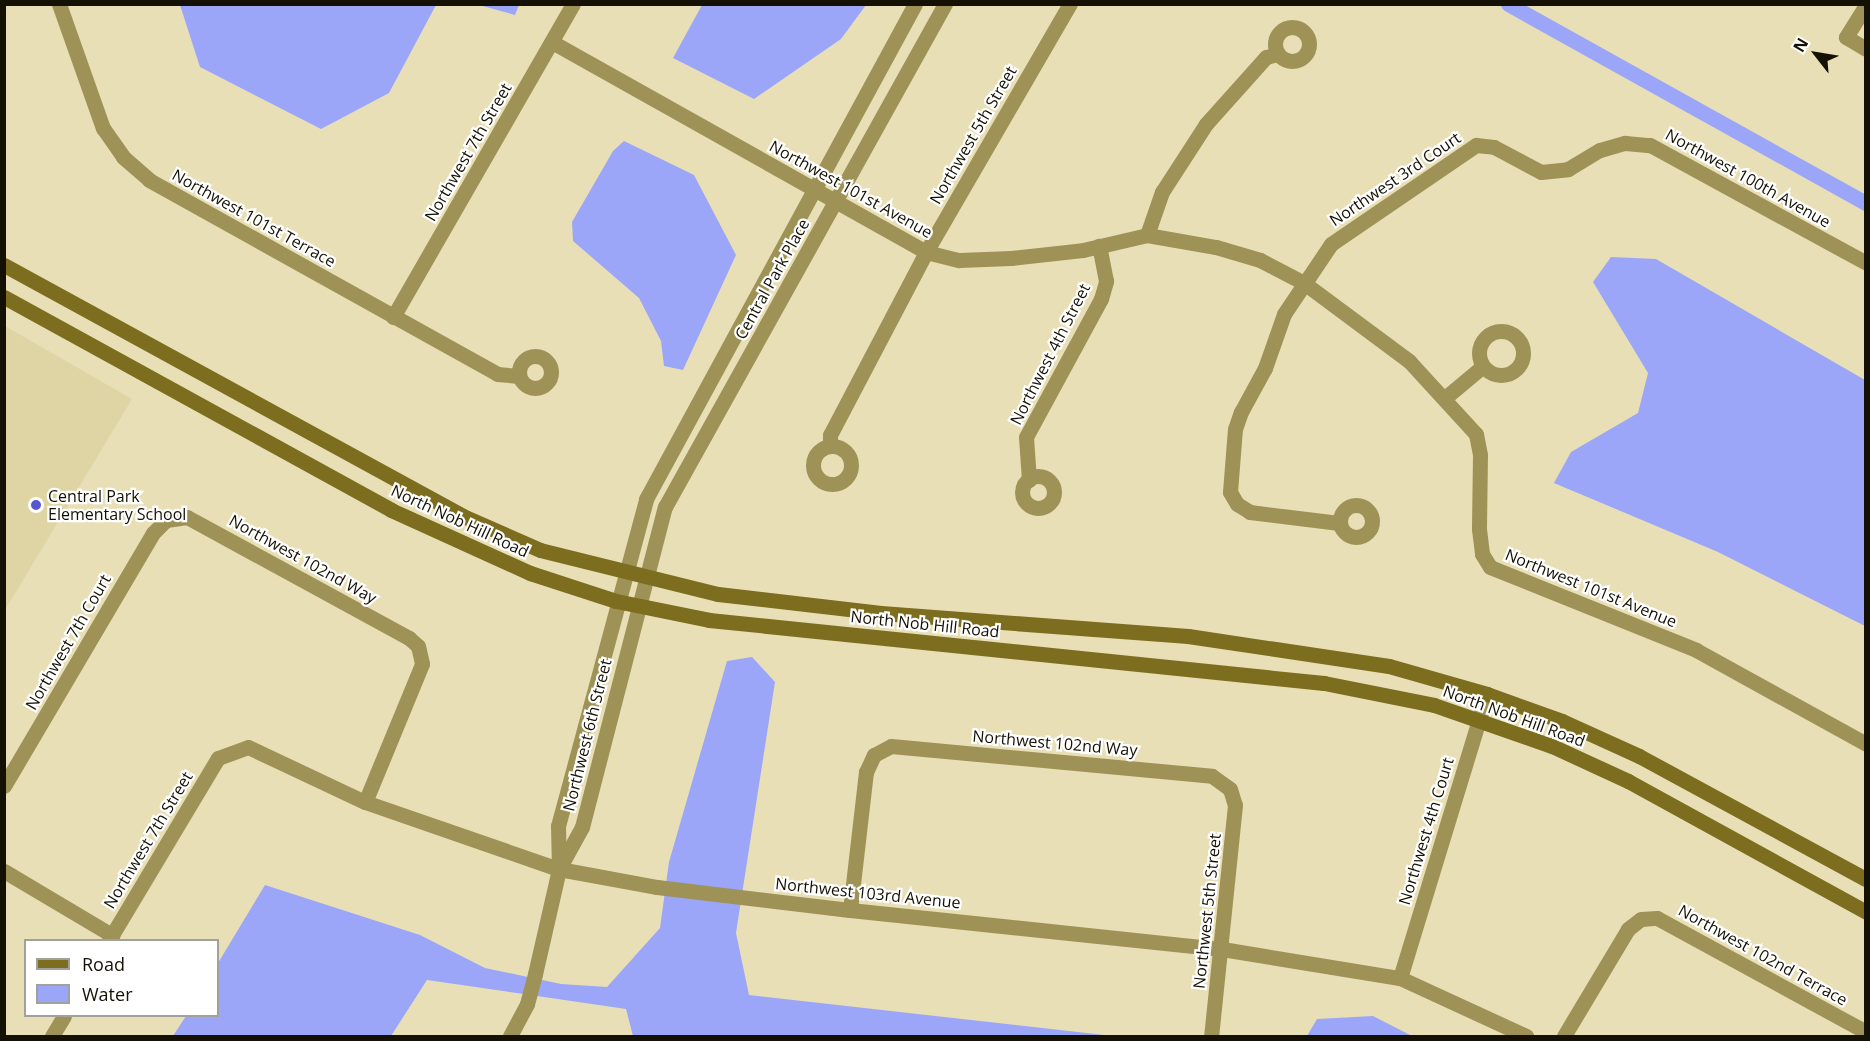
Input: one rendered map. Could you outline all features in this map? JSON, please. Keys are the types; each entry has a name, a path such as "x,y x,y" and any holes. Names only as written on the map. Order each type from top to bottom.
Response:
{"main road":[{"name":"North Nob Hill Road","path":"4,265 463,516 540,550 718,594 881,613 1188,636 1389,666 1487,694 1562,721 1639,756 1866,879"},
{"name":"North Nob Hill Road","path":"4,297 391,510 530,573 616,601 709,620 1324,683 1434,705 1479,719 1628,781 1862,908"}],"street":[{"name":"Northwest 101st Terrace","path":"59,4 104,128 123,157 149,180 497,374 519,376"},
{"name":"Northwest 7th Street","path":"393,317 573,4"},
{"name":"Central Park Place","path":"616,601 646,499 915,4"},
{"name":"Central Park Place","path":"639,606 665,507 945,4"},
{"name":"Northwest 5th Street","path":"830,446 831,435 926,252 1070,4"},
{"path":"1866,5 1846,37 1866,49"},
{"name":"Northwest 101st Avenue","path":"552,42 926,252 959,261 1099,246 1147,235 1216,247 1260,260 1304,283 1409,361 1446,397 1476,434 1480,455 1479,529 1482,554 1490,567 1696,650 1866,744"},
{"path":"1147,235 1162,192 1206,124 1266,57 1278,54"},
{"name":"Northwest 100th Avenue","path":"1541,172 1568,169 1600,150 1625,143 1650,145 1866,263"},
{"name":"Northwest 3rd Court","path":"1339,523 1250,512 1237,504 1230,492 1235,429 1265,368 1284,314 1332,244 1476,145 1494,147 1541,172"},
{"name":"Northwest 4th Street","path":"1029,480 1026,437 1101,299 1106,281 1099,246"},
{"path":"1446,397 1483,366"},
{"name":"Northwest 102nd Way","path":"166,520 187,517 418,646 422,664 365,802"},
{"name":"Northwest 7th Court","path":"4,786 153,533 166,520"},
{"name":"Northwest 6th Street","path":"510,1036 527,1004 535,974 559,869 558,826 616,601"},
{"name":"Northwest 6th Street","path":"559,869 582,827 639,606"},
{"name":"Northwest 4th Court","path":"1400,978 1487,694"},
{"name":"Northwest 102nd Way","path":"850,910 866,772 874,755 891,746 1212,776 1230,789"},
{"name":"Northwest 103rd Avenue","path":"218,758 248,747 365,802 559,869 657,887 850,910 1222,949 1400,978 1526,1036"},
{"name":"Northwest 7th Street","path":"110,938 218,758"},
{"name":"Northwest 5th Street","path":"1211,1036 1222,949 1235,805 1230,789"},
{"path":"4,871 110,938"},
{"name":"Northwest 102nd Terrace","path":"1564,1036 1628,929 1641,919 1658,918 1866,1032"},
{"path":"52,1036 63,1017"}],"shaded area":[{"name":"Central Park Elementary School","path":"5,326 132,399 5,610"}],"water":[{"path":"180,4 436,5 389,93 321,129 200,67"},
{"path":"519,4 515,15 479,5"},
{"path":"702,5 866,5 841,39 754,99 673,58"},
{"path":"624,141 694,175 736,255 683,370 664,366 661,341 639,298 573,241 572,222 613,151"},
{"path":"1611,257 1656,259 1865,380 1865,626 1718,552 1554,483 1571,452 1638,413 1648,373 1593,282"},
{"path":"752,657 775,682 736,933 749,995 1113,1036 633,1036 626,1009 427,980 391,1036 173,1036 185,1017 219,1017 219,961 265,885 420,935 485,968 561,984 607,987 660,928 669,862 727,661"},
{"path":"1373,1016 1412,1036 1307,1036 1317,1019"}],"waterway":[{"path":"1508,4 1866,203"}],"place":[{"name":"Central Park Elementary School","path":"36,505"}]}
